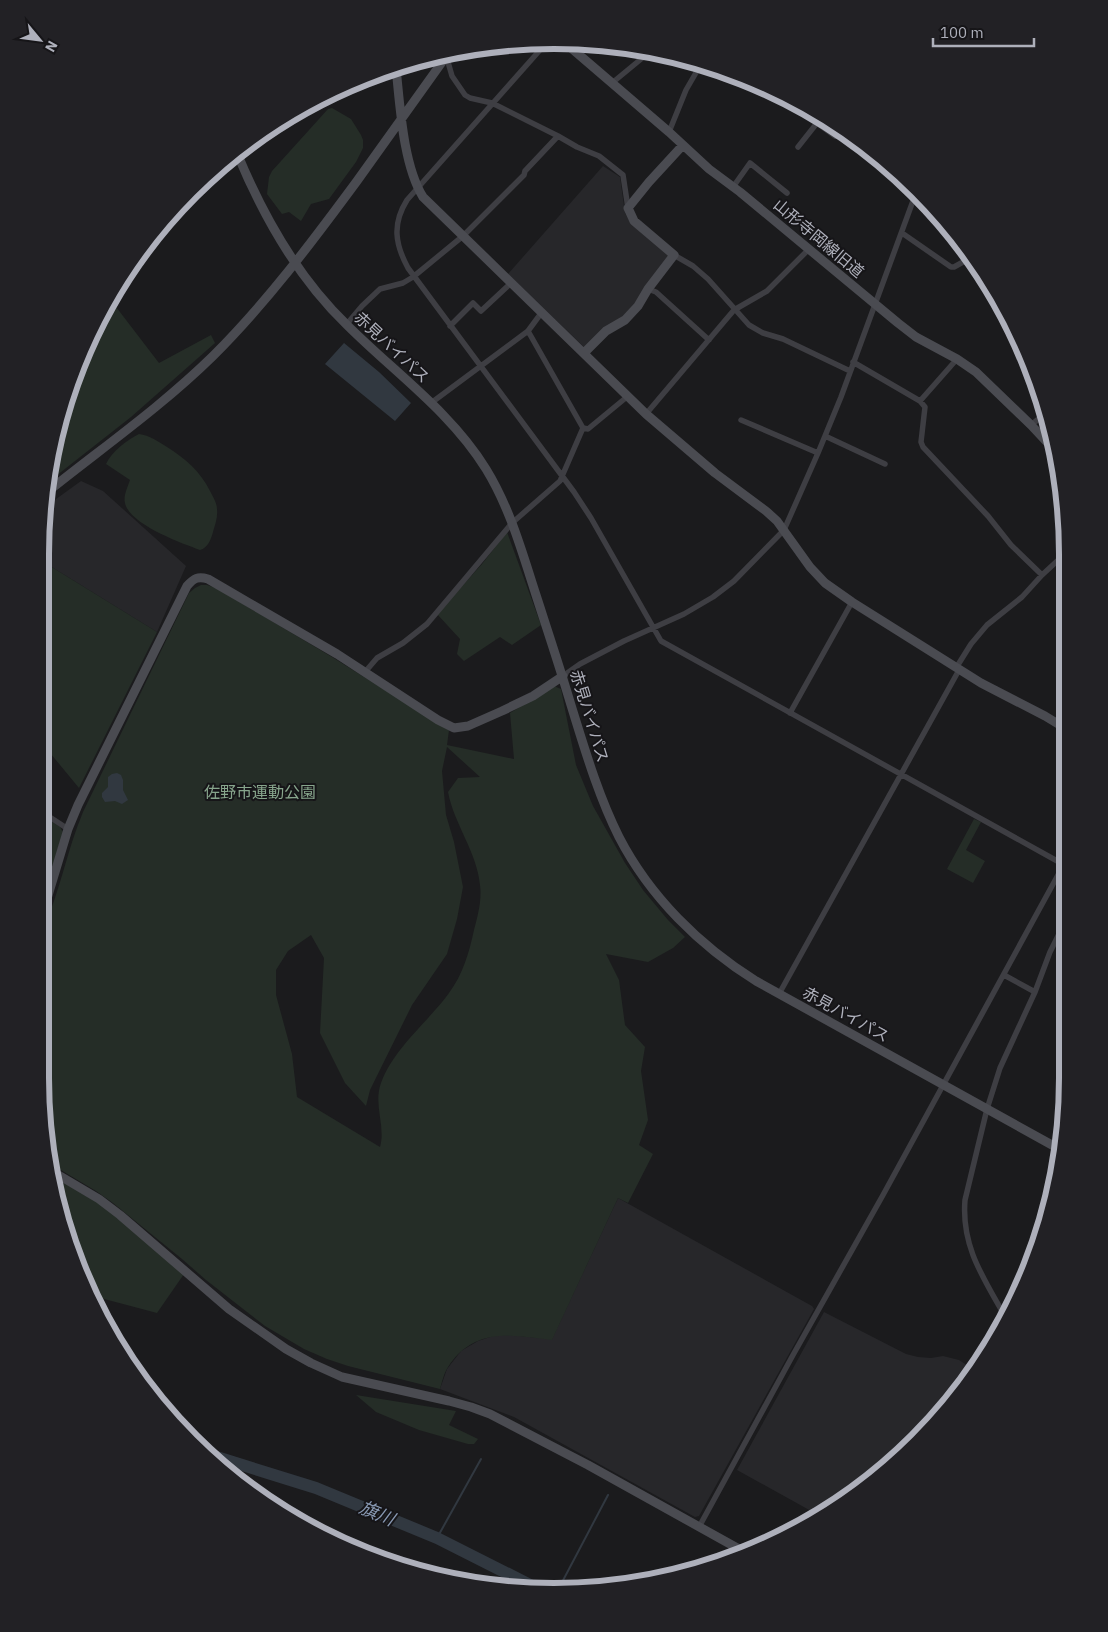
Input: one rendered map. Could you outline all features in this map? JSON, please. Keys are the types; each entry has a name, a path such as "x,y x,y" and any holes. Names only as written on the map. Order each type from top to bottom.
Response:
{"street":[{"path":"540,49 417,188 402,209 397,229 398,247 413,277 481,365 591,518 661,641 1059,862"},
{"name":"山形寺岡線旧道","path":"573,50 709,169 916,337 957,359 976,372 1047,442"},
{"path":"612,83 644,57"},
{"path":"448,60 452,76 464,95 492,103 558,136 577,148 599,156 623,175 628,208 634,221 674,255 693,266 708,279 749,325 763,333 784,339 850,371"},
{"path":"53,488 136,424 193,375 243,325 295,265 402,119 441,61"},
{"path":"669,132 686,90 698,70"},
{"path":"397,74 409,161 417,188 463,236 646,414 729,484 766,511 784,530 810,567 825,583 981,684 1059,725"},
{"path":"798,147 817,123 835,136 836,135"},
{"path":"346,325 362,306 380,290 413,277 463,236 524,175 525,171 558,136"},
{"path":"628,208 683,145"},
{"name":"赤見バイパス","path":"239,158 261,206 295,265 346,325 431,403 459,433 493,481 512,523 602,798 620,838 647,881 675,916 740,971 1055,1146"},
{"path":"733,187 750,164 787,192"},
{"path":"49,892 68,829 78,805 188,586 194,578 208,579 365,672 438,720 454,728 468,726 532,696 588,660 684,614 713,597 734,581 784,530 825,436 914,200"},
{"path":"902,233 951,267 965,260"},
{"path":"646,414 734,310 767,291 809,249"},
{"path":"584,353 606,331 625,320 638,306 648,289 674,255"},
{"path":"450,326 473,303 481,311 511,282"},
{"path":"648,289 656,292 709,340"},
{"path":"431,403 528,331 542,312"},
{"path":"528,331 582,428"},
{"path":"920,401 957,359"},
{"path":"853,362 920,401 925,407 921,442 923,447 988,516 1016,551 1042,575"},
{"path":"582,428 588,429 628,396"},
{"path":"1031,425 1040,418"},
{"path":"741,420 818,453"},
{"path":"365,672 377,658 403,643 427,624 512,523 556,485 562,476 582,428"},
{"path":"825,436 884,464"},
{"path":"779,994 901,775 971,644 987,625 1022,597 1059,559"},
{"path":"790,713 852,602"},
{"path":"49,817 68,829"},
{"path":"699,1527 797,1347 883,1195 942,1084 1059,878"},
{"path":"1002,1311 972,1255 968,1242 964,1211 967,1186 1000,1068 1059,934"},
{"path":"1004,974 1035,992"},
{"path":"58,1174 99,1198 229,1309 278,1344 311,1363 342,1377 449,1401 490,1414 580,1461 738,1548"}],"shaded area":[{"path":"603,166 620,177 625,213 630,222 670,255 637,305 585,348 508,274"},
{"path":"344,343 379,372 411,403 395,421 325,364"},
{"path":"81,481 103,491 186,566 157,632 50,566 49,568 52,502"},
{"path":"117,773 121,775 123,790 128,800 122,804 115,801 105,802 102,797 102,793 108,787 108,777"},
{"path":"618,1198 812,1306 814,1309 699,1516 695,1517 514,1417 440,1389 447,1369 461,1351 478,1341 496,1335 552,1339"},
{"path":"824,1312 906,1354 931,1358 943,1356 959,1360 969,1366 934,1411 887,1458 862,1479 813,1512 737,1470"}],"green space":[{"path":"332,108 351,119 361,135 363,148 356,162 329,199 311,204 301,221 289,212 282,214 267,194 269,177 272,171 328,109"},
{"path":"114,305 159,363 211,335 215,343 131,417 55,477 66,423 76,392 87,361"},
{"path":"139,434 154,439 180,456 197,471 206,484 216,502 217,515 210,540 203,549 191,547 157,532 145,525 129,511 125,503 125,497 130,480 106,464 120,446"},
{"path":"507,532 541,625 512,645 500,637 464,661 457,654 460,639 437,614 482,564"},
{"path":"50,566 157,632 79,788 49,752"},
{"name":"佐野市運動公園","path":"201,585 216,588 449,730 447,745 514,759 510,713 554,686 561,689 576,765 593,806 625,863 643,890 685,937 673,948 648,962 606,954 619,980 625,1025 645,1047 641,1071 648,1120 639,1145 653,1154 628,1203 618,1198 552,1340 508,1336 494,1337 469,1345 458,1354 447,1369 440,1389 348,1366 304,1349 265,1326 113,1203 57,1168 50,1111 49,1078 49,915 83,812 189,593","holes":["447,747 480,777 458,778 448,792 455,815 475,861 480,885 479,908 465,963 454,986 402,1047 381,1083 378,1099 382,1131 380,1147 297,1097 292,1054 276,995 276,970 288,951 311,935 324,958 320,1033 345,1083 366,1106 370,1090 412,1005 447,954 457,919 463,887 454,842 446,815 442,771"]},
{"path":"974,819 981,822 966,850 985,861 973,883 947,869"},
{"path":"49,820 60,827 63,832 49,878"},
{"path":"59,1179 104,1206 184,1274 157,1313 99,1298 76,1240"},
{"path":"356,1395 456,1411 449,1425 478,1439 474,1444 468,1444 419,1430 376,1412"}],"waterway":[{"name":"旗川","path":"222,1459 316,1488 437,1538 524,1582"},
{"path":"437,1538 481,1459"},
{"path":"562,1583 608,1495"}]}
